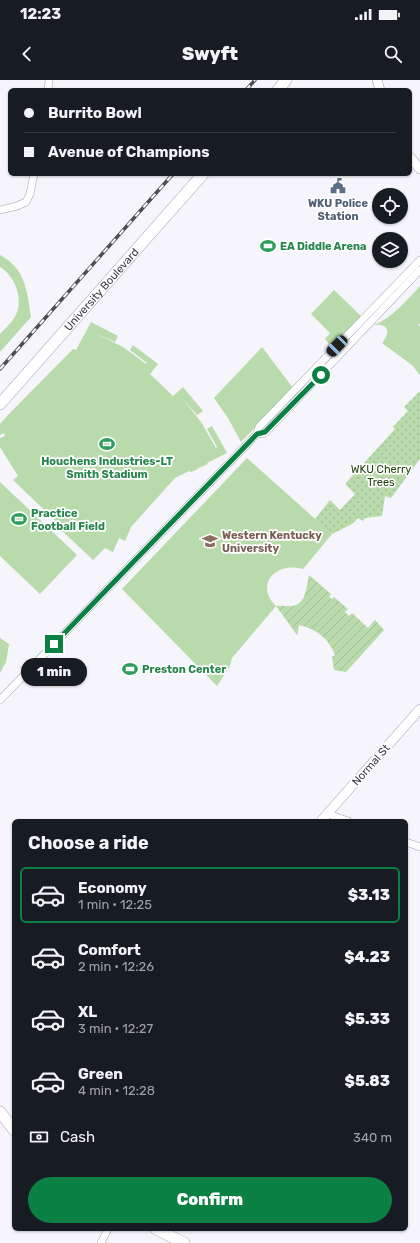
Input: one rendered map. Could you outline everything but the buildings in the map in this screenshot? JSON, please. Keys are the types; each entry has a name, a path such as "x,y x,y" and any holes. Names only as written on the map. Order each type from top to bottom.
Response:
{"main road":[{"path":"280,88 286,80"},
{"name":"University Boulevard","path":"0,404 201,176"},
{"path":"0,1112 12,1127"},
{"path":"160,1231 184,1243"}],"street":[{"path":"412,159 420,168"},
{"path":"0,210 22,205 28,198 34,176"},
{"path":"0,700 257,434 259,427 420,260"},
{"path":"257,434 265,432 420,270"},
{"name":"Normal St","path":"323,819 420,709"},
{"path":"328,814 342,819"},
{"path":"408,843 420,847"},
{"path":"101,1243 107,1231"}],"green space":[{"path":"0,255 15,267 24,282 31,317 0,352 0,334 15,317 19,303 17,289 14,283 6,271 0,267"},
{"path":"420,286 420,323 418,325 420,326 420,375 412,365 382,343 385,340 387,333 386,327 374,325 381,322 393,313"},
{"path":"334,290 361,316 332,347 325,339 330,333 311,314"},
{"name":"Houchens Industries-LT Smith Stadium","path":"91,322 118,336 115,342 95,333 123,347 146,364 147,363 130,350 133,345 158,364 150,374 173,396 183,387 203,411 197,415 183,399 201,422 216,448 217,447 207,429 212,426 227,453 207,463 208,464 199,468 198,467 198,469 191,472 189,471 175,478 131,527 125,541 119,538 113,552 105,548 93,560 59,528 61,526 13,480 18,476 0,447 0,438 5,436 4,433 0,435 0,424 73,349 76,350"},
{"path":"262,347 293,388 241,442 228,418 214,398"},
{"name":"WKU Cherry Trees","path":"419,392 420,459 391,498 385,496 382,516 365,518 363,521 358,518 352,524 332,534 315,519 330,500 340,510 355,494 345,484 395,429 393,427 408,411 404,407"},
{"path":"247,458 332,534 303,569 293,567 284,568 271,577 267,590 270,598 276,606 232,658 229,668 217,686 122,589"},
{"name":"Practice Football Field","path":"0,482 77,555 40,594 0,556"},
{"path":"309,575 331,594 329,597 332,599 334,597 348,609 345,612 349,616 352,613 368,628 375,620 384,630 346,672 334,670 332,657 335,655 329,644 321,635 311,629 299,625 297,635 276,606 292,606 301,602 305,594"},
{"path":"0,638 9,644 6,662 0,673"}],"railway":[{"path":"248,88 255,80"},
{"path":"0,369 171,176"}],"place":[{"name":"WKU Police Station","path":"338,186"},
{"name":"EA Diddle Arena","path":"268,246"},
{"name":"Houchens Industries-LT Smith Stadium","path":"107,444"},
{"name":"Practice Football Field","path":"19,519"},
{"name":"Western Kentucky University","path":"210,541"},
{"name":"Preston Center","path":"130,669"}],"route":[{"path":"54,644 257,434 265,432 321,375"}]}
